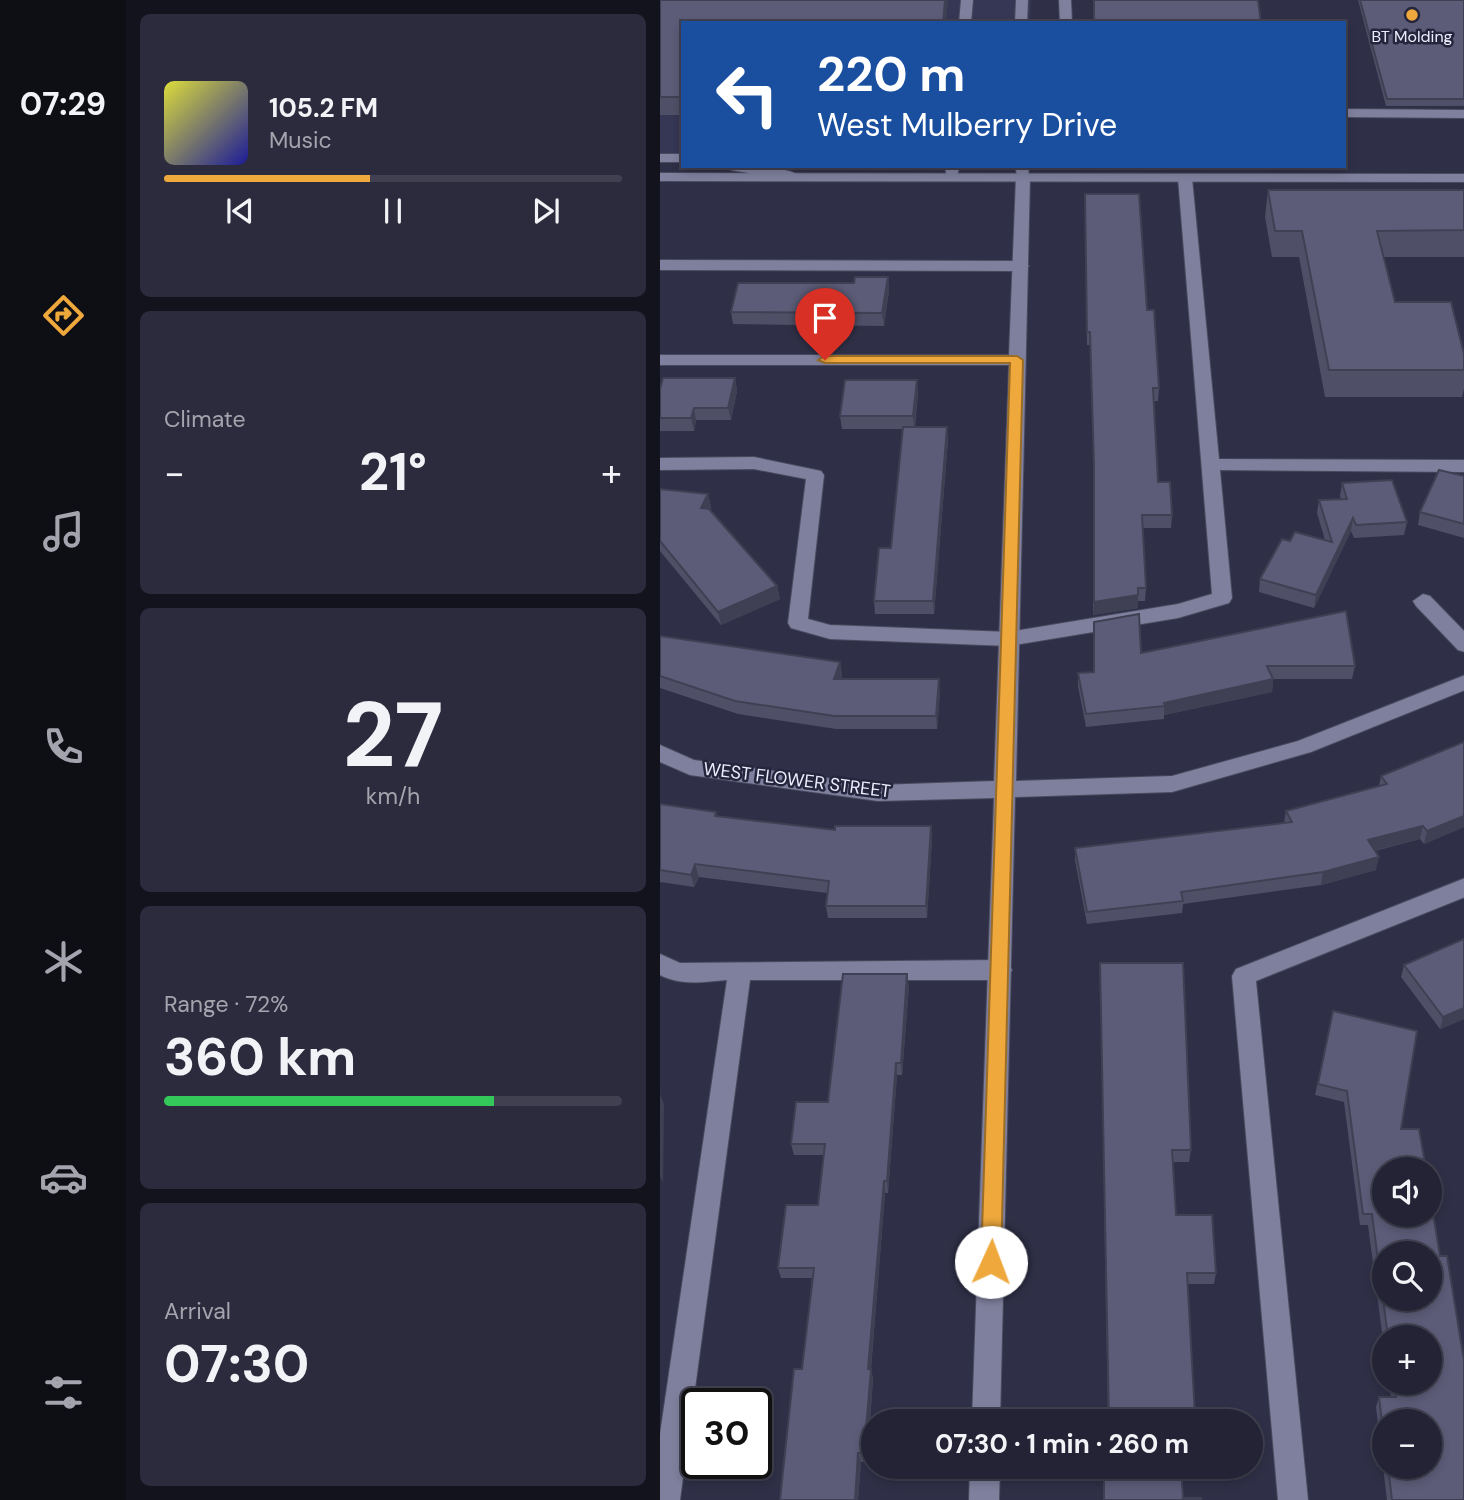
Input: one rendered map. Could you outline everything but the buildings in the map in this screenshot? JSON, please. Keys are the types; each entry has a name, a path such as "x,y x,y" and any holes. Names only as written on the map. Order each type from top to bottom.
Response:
{"street":[{"path":"965,21 967,0"},
{"path":"1021,21 1022,0"},
{"path":"1065,0 1065,21"},
{"path":"1346,113 1464,114"},
{"path":"660,158 681,158"},
{"path":"742,168 794,177"},
{"path":"660,177 794,177 952,172 1184,178 1464,177"},
{"path":"986,1409 1023,172"},
{"path":"660,464 754,463 815,475 798,623 830,632 1009,639 1179,611 1222,598 1184,178"},
{"path":"660,265 1020,266"},
{"path":"660,360 1017,360"},
{"path":"1208,464 1464,466"},
{"path":"1423,601 1464,645"},
{"name":"WEST FLOWER STREET","path":"660,753 690,767 878,793 1172,784 1304,747 1464,682"},
{"path":"1293,1500 1244,976 1389,920 1464,887"},
{"path":"660,964 678,974 740,970 1000,970"},
{"path":"665,1500 740,970"},
{"path":"984,1500 985,1479"}],"shaded area":[{"path":"660,0 1031,0 1030,21 681,21 681,153 660,153"}],"place":[{"name":"BT Molding","path":"1412,15"}],"route":[{"path":"825,360 1017,360 991,1262"}]}
